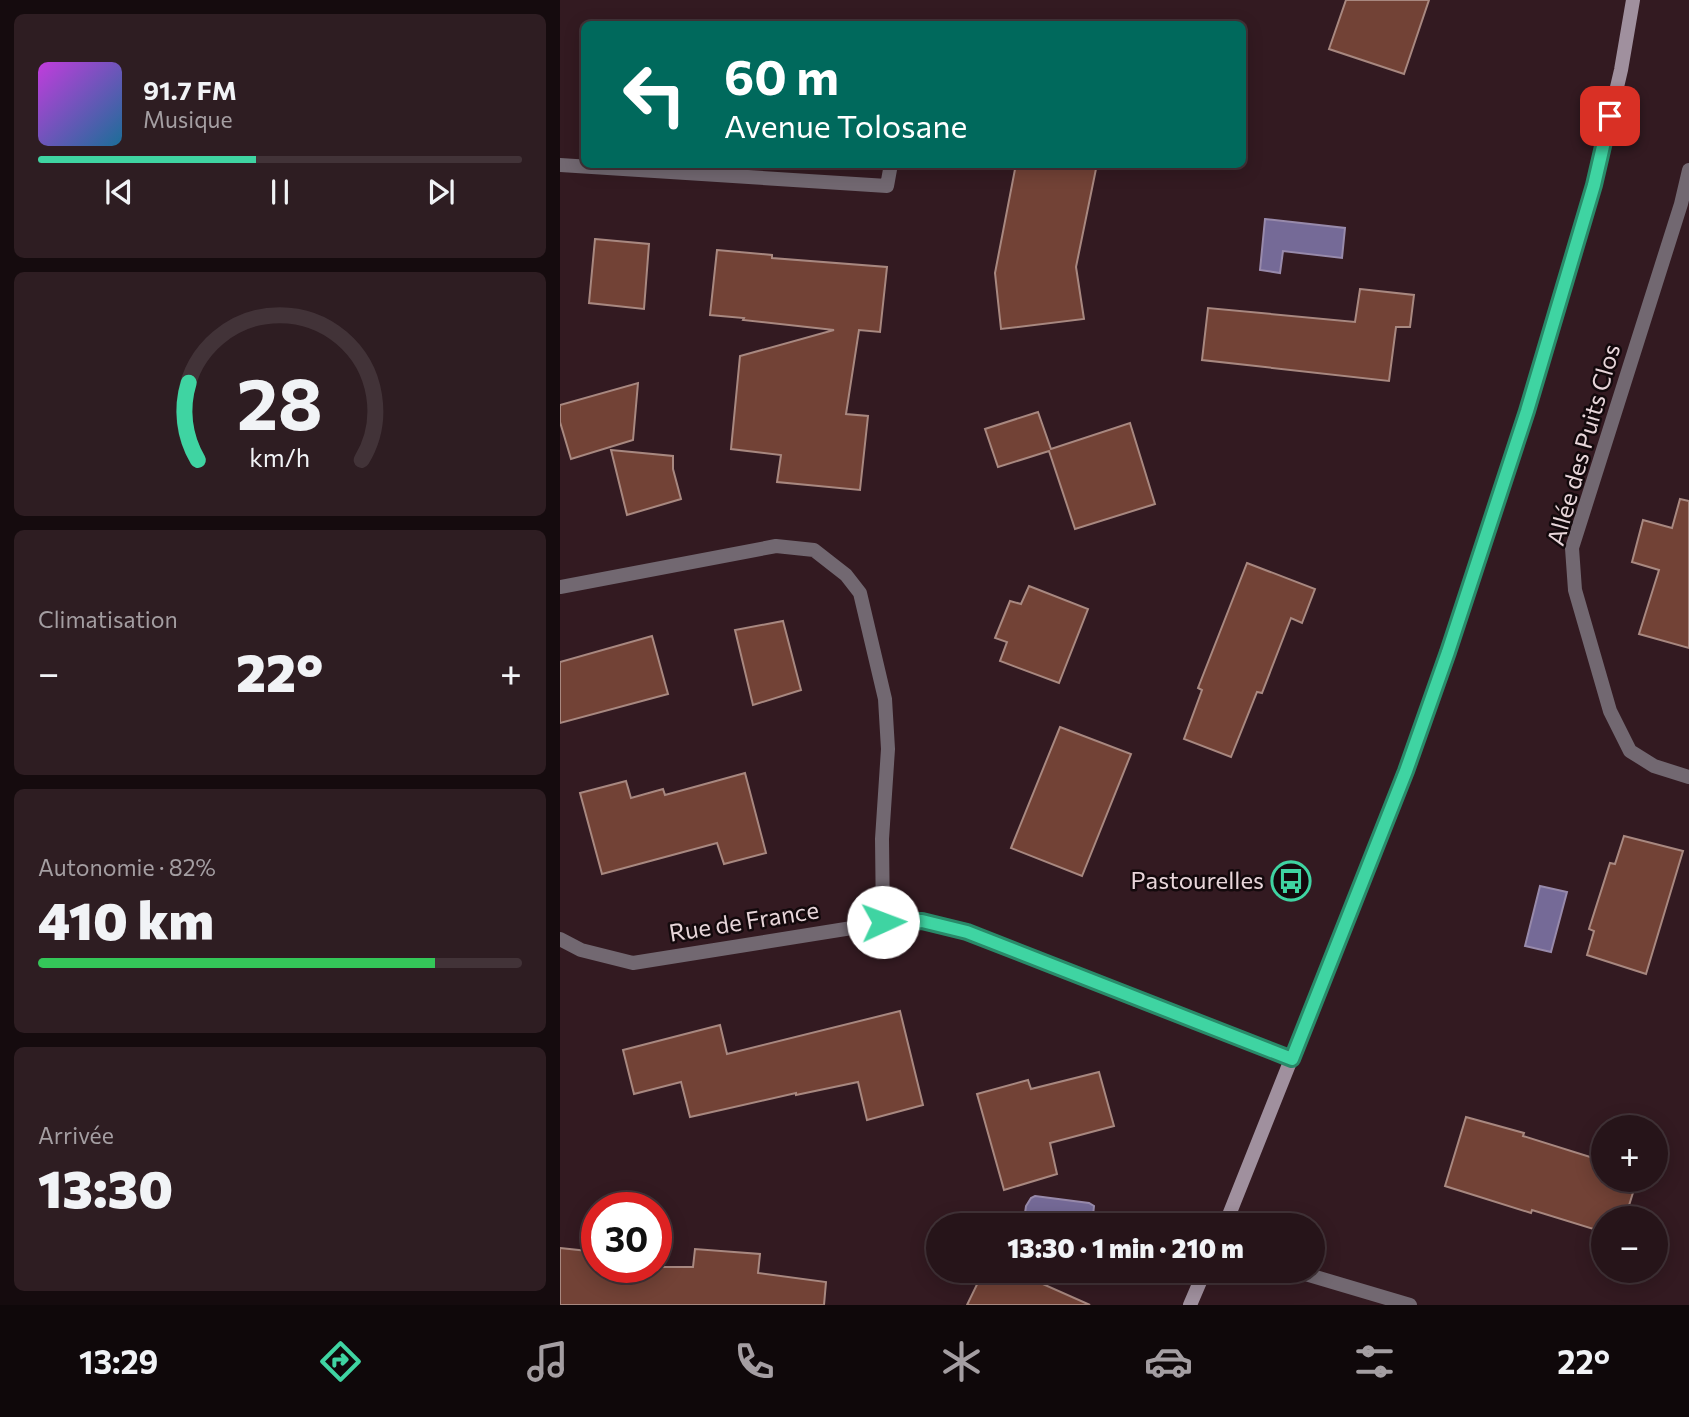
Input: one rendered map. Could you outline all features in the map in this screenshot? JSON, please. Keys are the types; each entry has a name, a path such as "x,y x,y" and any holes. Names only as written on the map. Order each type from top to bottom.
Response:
{"main road":[{"path":"1230,1213 1406,771 1448,652 1527,411 1594,185 1621,70 1633,0"},
{"path":"1190,1305 1199,1283"}],"street":[{"path":"560,165 581,166"},
{"path":"607,168 887,186 890,168"},
{"name":"Allée des Puits Clos","path":"1689,170 1681,204 1572,548 1575,590 1611,711 1630,751 1654,766 1689,777"},
{"path":"560,587 776,546 814,550 846,575 860,593 885,699 888,749 882,839 883,922"},
{"name":"Rue de France","path":"560,939 581,950 633,962 883,922 922,921 967,932 1292,1059"},
{"path":"1325,1280 1410,1305"}],"shaded area":[{"path":"1265,219 1345,228 1342,258 1283,251 1280,273 1260,270"},
{"path":"1540,886 1567,892 1551,952 1525,946"},
{"path":"1035,1196 1089,1203 1094,1206 1093,1213 1025,1213 1031,1198"}],"building":[{"path":"1346,0 1429,0 1404,74 1329,49"},
{"path":"1015,168 1096,168 1076,267 1084,319 1001,329 995,273"},
{"path":"595,239 649,244 644,309 589,303"},
{"path":"717,250 772,255 772,258 887,267 880,332 859,330 846,414 868,416 860,490 777,482 781,455 731,449 740,356 834,330 710,315"},
{"path":"1360,289 1414,295 1410,327 1396,327 1389,381 1202,360 1208,308 1355,322"},
{"path":"638,383 633,440 571,459 560,422 560,405"},
{"path":"1038,412 1051,449 1130,423 1155,504 1075,529 1049,451 998,467 985,429"},
{"path":"611,450 673,456 673,469 681,499 627,515"},
{"path":"1680,499 1689,501 1689,648 1639,634 1659,570 1632,562 1643,520 1672,528"},
{"path":"1247,563 1315,589 1302,623 1291,618 1262,693 1257,692 1231,757 1184,739 1202,690 1198,688"},
{"path":"1029,586 1088,609 1059,683 1000,661 1007,642 995,638 1010,601 1021,604"},
{"path":"783,621 801,690 753,705 735,630"},
{"path":"652,636 668,694 560,723 560,662"},
{"path":"1060,727 1131,754 1082,876 1011,848"},
{"path":"745,773 766,853 724,864 717,843 602,874 580,793 626,781 631,798 663,789 665,795"},
{"path":"1624,836 1683,851 1646,974 1587,955 1594,931 1589,929 1610,863 1615,864"},
{"path":"900,1011 923,1105 867,1120 858,1082 690,1117 681,1082 634,1094 623,1050 720,1025 727,1054"},
{"path":"1099,1072 1114,1126 1050,1143 1057,1174 1004,1190 977,1094 1028,1080 1031,1089"},
{"path":"1466,1117 1524,1133 1523,1136 1591,1157 1591,1192 1633,1192 1629,1206 1591,1206 1591,1228 1445,1186"},
{"path":"560,1248 581,1250 581,1283 672,1283 672,1267 693,1267 695,1249 760,1254 758,1273 826,1282 824,1305 560,1305"},
{"path":"978,1283 1040,1283 1090,1305 967,1305"}],"place":[{"name":"Pastourelles","path":"1291,881"}],"route":[{"path":"883,922 922,921 967,932 1292,1059 1406,771 1448,652 1527,411 1594,185 1610,116"}]}
